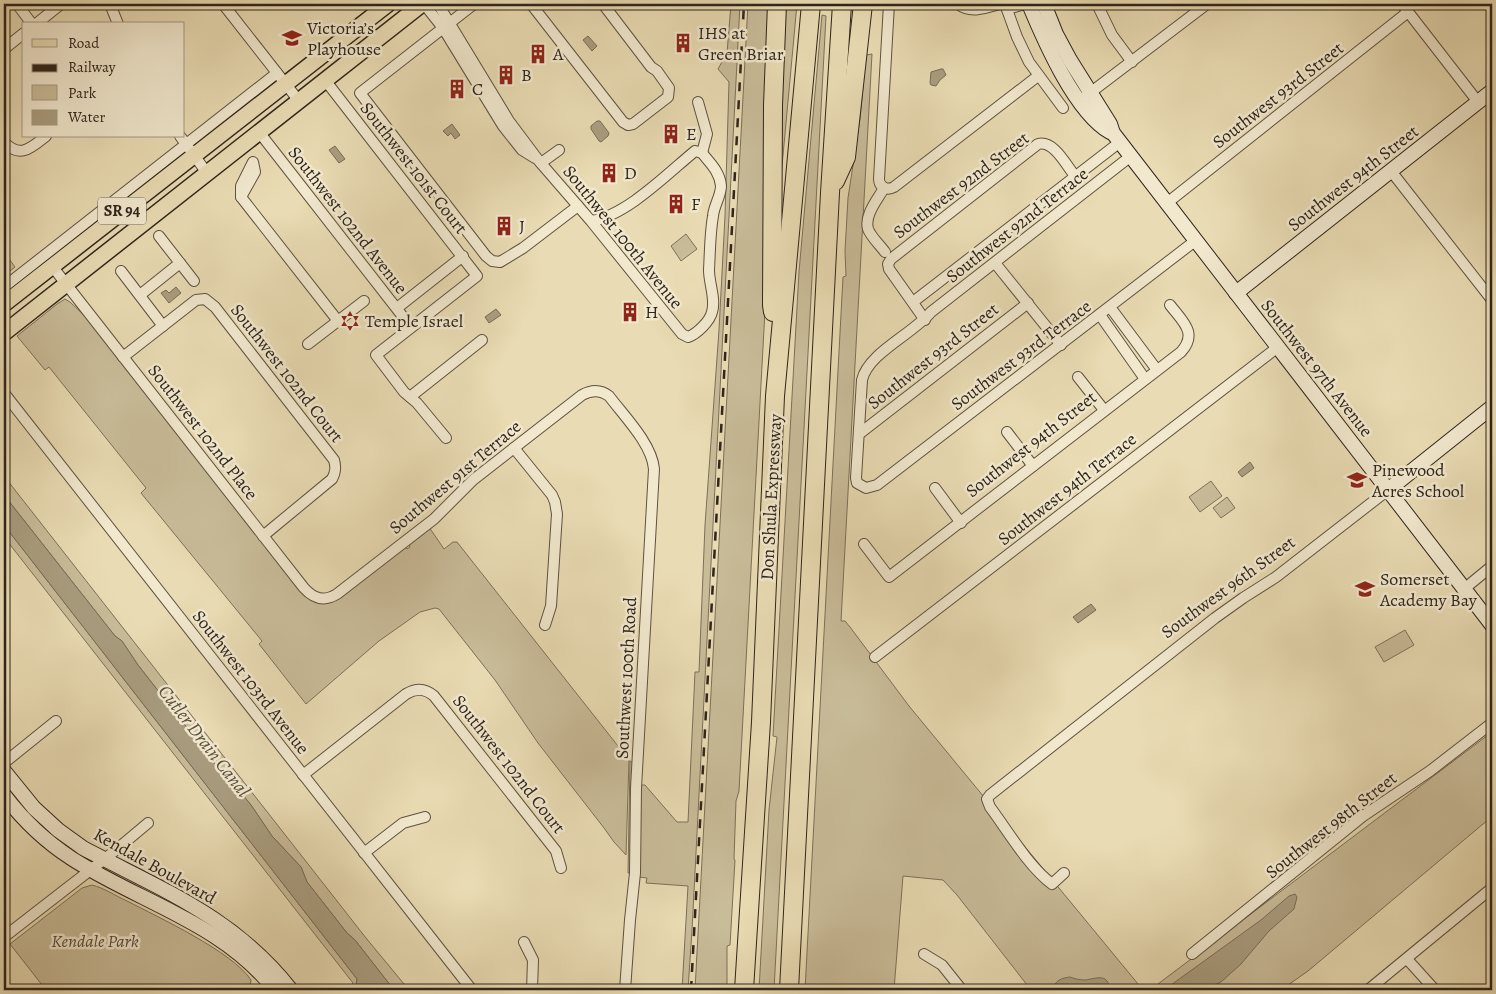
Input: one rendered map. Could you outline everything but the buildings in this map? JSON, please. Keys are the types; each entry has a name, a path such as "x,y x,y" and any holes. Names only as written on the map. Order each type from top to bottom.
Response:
{"highway":[{"path":"777,4 773,105 772,305 779,344"},
{"name":"Don Shula Expressway","path":"744,990 761,722 779,344 811,4"},
{"path":"789,990 830,193 842,4"},
{"path":"830,193 846,157 863,4"}],"main road":[{"name":"SR 94","path":"4,304 190,150 281,78 388,4"},
{"name":"SR 94","path":"4,333 423,4"}],"street":[{"path":"16,4 30,22"},
{"path":"38,22 61,4"},
{"path":"110,4 117,22"},
{"path":"223,4 298,101"},
{"name":"Southwest 100th Avenue","path":"423,4 446,26 509,121 540,162 682,334 687,336 694,335 709,318 713,309 709,272 713,214 721,186 718,173 702,153"},
{"name":"Southwest 100th Avenue","path":"438,4 446,15 446,26"},
{"path":"474,4 360,92 493,262 500,262 522,248 578,206"},
{"path":"531,4 615,113 624,124 628,125 634,123 668,97 669,88 603,4"},
{"path":"889,4 878,179 884,188 894,187 1038,76"},
{"path":"958,4 972,9 1025,4"},
{"name":"Southwest 97th Avenue","path":"1029,4 1055,62 1110,124 1116,138 1492,625"},
{"name":"Southwest 97th Avenue","path":"1044,4 1085,97"},
{"path":"1085,97 1207,4"},
{"path":"1402,4 1478,102"},
{"path":"1100,5 1112,35 1132,62"},
{"path":"1004,6 1022,50 1038,76 1062,108"},
{"name":"Southwest 93rd Street","path":"1167,203 1408,12"},
{"path":"4,49 22,35"},
{"name":"Southwest 101st Court","path":"325,80 478,276 411,327"},
{"name":"Southwest 94th Street","path":"1236,293 1492,91"},
{"path":"591,222 600,220 628,206 695,151 702,153 707,134 698,102"},
{"name":"Southwest 102nd Avenue","path":"259,132 411,327"},
{"path":"4,142 15,151 23,151 29,149 43,138"},
{"path":"181,138 207,173"},
{"path":"923,316 913,302 1075,176 1116,138"},
{"name":"Southwest 92nd Street","path":"913,302 888,266 892,258 1036,145 1044,143 1051,146 1075,176"},
{"path":"241,146 253,162 255,172 241,197 338,321"},
{"path":"4,287 190,150"},
{"path":"540,162 559,150"},
{"name":"Southwest 92nd Terrace","path":"863,487 856,478 862,380 870,363 916,327 923,316 931,312 995,263 1131,156"},
{"path":"1391,171 1492,300"},
{"path":"884,188 870,214 868,224 870,232 885,252"},
{"path":"159,236 194,281"},
{"name":"Southwest 93rd Terrace","path":"863,487 868,488 877,484 1195,241"},
{"path":"397,308 463,256"},
{"path":"140,295 180,263"},
{"path":"995,263 1061,344"},
{"name":"Southwest 102nd Place","path":"52,266 308,593 322,599 331,598 337,594"},
{"path":"121,271 163,326 123,357"},
{"name":"Southwest 102nd Court","path":"163,326 196,300 204,299 215,307 334,460 336,470 332,479 263,536"},
{"path":"308,344 364,301"},
{"name":"Southwest 93rd Street","path":"859,434 1028,304"},
{"name":"Southwest 94th Street","path":"864,544 890,577 1181,352 1187,344 1189,336 1186,326 1170,305"},
{"path":"1110,307 1157,370"},
{"path":"1100,315 1145,379"},
{"path":"411,327 376,355 404,392 446,438"},
{"path":"410,397 482,340"},
{"name":"Southwest 94th Terrace","path":"875,658 1278,347"},
{"path":"1078,377 1104,410"},
{"name":"Southwest 91st Terrace","path":"337,594 434,519 472,480 582,395 588,391 596,391"},
{"name":"Southwest 100th Road","path":"596,391 603,392 609,396 644,442 652,457 654,469 636,788 636,873 630,920 625,990"},
{"name":"Southwest 103rd Avenue","path":"4,393 472,990"},
{"name":"Southwest 96th Street","path":"1064,873 1052,884 1046,880 1024,854 990,807 987,799 1003,783 1207,624 1276,577 1492,407"},
{"path":"1007,432 1033,466"},
{"path":"514,448 553,497 557,509 551,606 545,625"},
{"path":"935,488 961,522"},
{"path":"1464,588 1492,566"},
{"name":"Southwest 102nd Court","path":"303,775 406,694 420,689 434,696 556,851 561,868"},
{"path":"4,763 56,721"},
{"name":"Southwest 98th Street","path":"1192,954 1363,816 1430,771 1492,723"},
{"name":"Kendale Boulevard","path":"4,771 34,808 58,830 83,848 185,901 243,940 273,986"},
{"name":"Kendale Boulevard","path":"4,796 23,818 48,841 72,858 182,916 236,952 273,986 291,990"},
{"path":"364,853 404,823 425,817"},
{"path":"4,937 104,860 148,823"},
{"path":"1368,990 1492,888"},
{"path":"524,942 533,960 532,990"},
{"path":"924,954 942,965 962,990"},
{"path":"1407,959 1436,990"}],"green space":[{"path":"731,4 740,4 692,930 688,990 682,990 688,886 646,883 647,878 639,877 640,785 645,785 677,822 688,822 695,672 699,672 705,525 725,216 729,82 718,69 727,53"},
{"path":"748,4 773,4 768,255 739,791 736,801 730,945 727,946 727,990 695,990"},
{"path":"780,4 797,4 781,177"},
{"path":"822,15 826,16 774,990 759,990 769,810 777,737 773,736 799,272"},
{"path":"872,54 841,621 845,621 850,627 909,706 1143,990 1031,990 957,895 943,880 903,876 894,990 805,990 843,277 846,276 845,251 848,198 860,119 866,55"},
{"path":"686,234 697,249 681,261 671,246"},
{"path":"4,252 15,267 4,276"},
{"path":"65,299 87,318 314,602 328,603 405,546 407,549 410,547 408,543 429,527 444,549 453,542 457,542 629,760 626,855 538,743 495,680 439,609 435,608 420,612 379,641 306,704 259,644 262,641 141,493 146,488 49,367 45,370 17,336"},
{"path":"4,476 366,938 409,990 394,990 355,940 347,933 307,882 301,867 272,836 251,805 228,777 223,774 138,665 122,641 115,636 4,495"},
{"path":"1211,481 1222,496 1200,512 1189,497"},
{"path":"1227,497 1235,508 1221,518 1213,508"},
{"path":"4,525 357,979 356,985 350,990 345,990 353,983 4,537"},
{"path":"1405,630 1414,645 1384,662 1375,647"},
{"path":"1492,732 1492,819 1489,819 1308,971 1281,990 1150,990"},
{"path":"630,761 634,763 632,873 628,873"},
{"name":"Kendale Park","path":"92,885 157,916 212,947 242,969 251,980 250,987 246,990 46,990 10,944 82,888"}],"water":[{"path":"588,36 597,46 592,51 583,40"},
{"path":"943,69 946,75 936,86 931,85 931,72"},
{"path":"600,121 609,133 601,142 591,129 591,126"},
{"path":"452,124 460,135 455,139 451,133 448,136 443,131"},
{"path":"335,146 345,159 339,163 329,150"},
{"path":"176,287 181,293 169,303 161,293 166,290 169,293"},
{"path":"496,309 501,315 489,323 485,317"},
{"path":"1250,462 1254,468 1242,477 1238,472"},
{"path":"4,495 115,636 122,641 138,665 223,774 228,777 251,805 272,836 301,867 307,882 394,990 350,990 356,985 357,979 4,525"},
{"path":"1091,604 1096,610 1078,623 1073,617"},
{"path":"1295,894 1297,897 1294,909 1269,931 1241,964 1221,982 1203,990 1164,990 1261,920 1289,896"},
{"path":"1070,977 1084,980 1105,979 1109,990 1057,990 1055,984 1057,982"}],"railway":[{"path":"691,990 744,4"}],"place":[{"name":"Victoria’s Playhouse","path":"292,38"},
{"name":"IHS at Green Briar","path":"683,43"},
{"name":"A","path":"538,54"},
{"name":"B","path":"506,75"},
{"name":"C","path":"457,89"},
{"name":"E","path":"671,134"},
{"name":"D","path":"609,173"},
{"name":"F","path":"676,204"},
{"name":"J","path":"504,226"},
{"name":"H","path":"630,312"},
{"name":"Temple Israel","path":"350,321"},
{"name":"Pinewood Acres School","path":"1357,480"},
{"name":"Somerset Academy Bay","path":"1365,589"}],"water label":[{"name":"Cutler Drain Canal","path":"204,741"}]}
